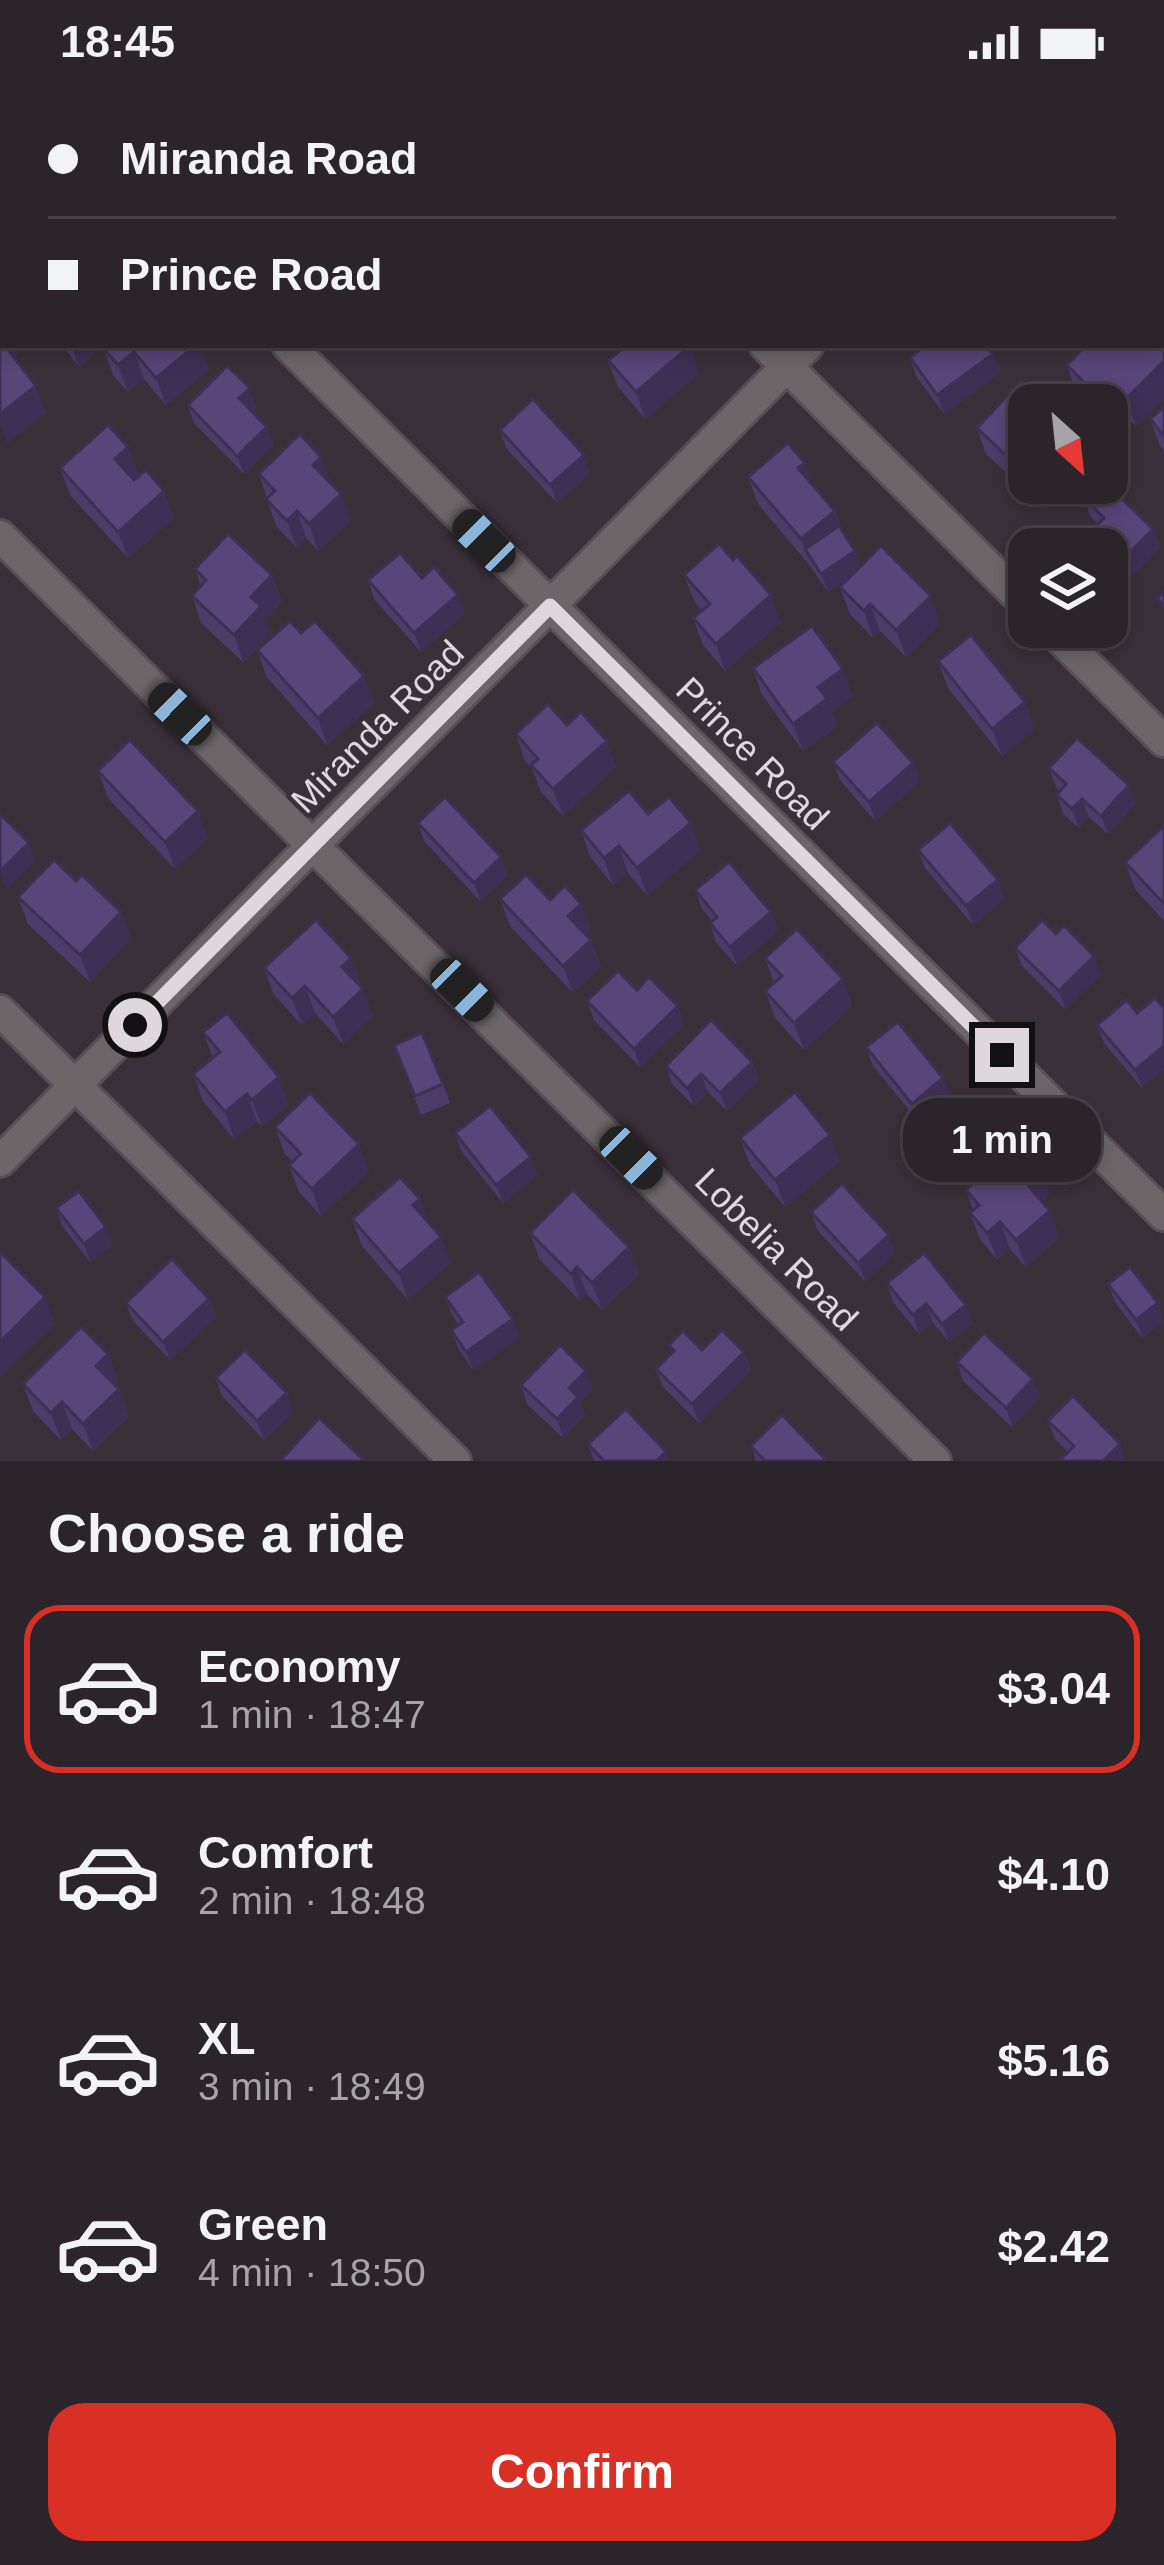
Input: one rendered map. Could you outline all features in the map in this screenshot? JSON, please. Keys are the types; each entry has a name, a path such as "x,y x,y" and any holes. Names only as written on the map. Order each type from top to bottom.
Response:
{"street":[{"name":"Prince Road","path":"291,348 1164,1215"},
{"name":"Miranda Road","path":"0,1161 550,606 786,352"},
{"path":"786,352 1008,585"},
{"name":"Lobelia Road","path":"0,536 935,1461"},
{"path":"1070,648 1164,741"},
{"path":"0,1011 454,1461"}],"building":[{"path":"0,348 7,348 36,386 0,414"},
{"path":"103,348 192,348 156,378 134,352 118,365"},
{"path":"623,348 688,348 636,392 608,360"},
{"path":"923,348 989,348 993,354 937,395 910,357"},
{"path":"1083,348 1164,348 1164,361 1128,397 1128,384 1086,384 1067,365"},
{"path":"227,366 250,388 239,398 267,427 237,456 188,405"},
{"path":"1008,395 1008,457 977,428"},
{"path":"533,399 584,455 550,485 500,430"},
{"path":"1164,407 1164,436 1150,419"},
{"path":"108,425 128,447 115,459 134,480 146,470 164,491 118,532 60,468"},
{"path":"300,434 321,457 313,465 341,494 309,524 297,511 287,521 266,499 275,491 259,474"},
{"path":"788,443 805,463 798,468 835,511 801,539 748,477"},
{"path":"1090,504 1127,504 1153,529 1128,554 1128,528 1094,528 1104,518"},
{"path":"839,526 855,551 821,574 805,549"},
{"path":"228,534 272,575 251,597 261,606 234,635 192,596 206,580 195,569"},
{"path":"719,544 733,560 737,556 771,595 716,644 693,618 710,604 684,575"},
{"path":"881,546 931,596 896,630 870,604 864,611 840,587"},
{"path":"400,553 422,578 434,567 458,595 414,633 368,580"},
{"path":"290,621 301,633 315,621 364,676 318,718 257,650"},
{"path":"812,626 843,669 818,687 827,699 793,724 753,668"},
{"path":"971,635 1025,702 992,729 938,661"},
{"path":"548,704 567,725 581,712 607,741 553,789 531,765 538,759 516,734"},
{"path":"877,723 913,763 869,802 833,762"},
{"path":"1077,738 1129,785 1101,816 1082,799 1072,809 1057,795 1066,784 1049,768"},
{"path":"130,740 198,811 165,842 98,771"},
{"path":"629,791 648,814 669,797 691,823 637,868 619,846 604,858 581,830"},
{"path":"445,797 501,857 474,883 418,823"},
{"path":"0,814 29,843 0,871"},
{"path":"950,823 998,880 966,906 918,850"},
{"path":"1164,826 1164,904 1125,862"},
{"path":"54,860 76,881 82,875 121,912 80,955 18,897"},
{"path":"729,862 771,912 730,947 710,923 717,917 695,890"},
{"path":"526,875 550,900 565,886 581,904 568,916 591,940 563,966 500,899"},
{"path":"316,920 351,958 342,967 363,989 333,1017 305,986 292,998 264,968"},
{"path":"1042,920 1056,934 1064,926 1094,956 1059,991 1015,948"},
{"path":"797,929 843,979 794,1023 765,991 782,976 765,958"},
{"path":"618,971 637,990 649,977 678,1006 634,1049 587,1001"},
{"path":"1155,998 1164,1008 1164,1046 1135,1070 1097,1025 1127,1000 1137,1013"},
{"path":"227,1013 279,1077 252,1100 247,1094 225,1112 193,1074 220,1052 203,1032"},
{"path":"711,1020 752,1062 720,1093 701,1074 687,1088 666,1066"},
{"path":"898,1022 943,1078 912,1104 866,1047"},
{"path":"422,1033 443,1084 415,1096 394,1045"},
{"path":"795,1092 830,1135 775,1180 740,1138"},
{"path":"310,1093 359,1144 312,1189 289,1165 301,1154 275,1127"},
{"path":"490,1106 531,1157 496,1185 455,1133"},
{"path":"1021,1143 1041,1166 1024,1181 1050,1211 1016,1240 1000,1222 987,1233 970,1213 979,1205 966,1190"},
{"path":"400,1177 420,1199 413,1205 441,1237 399,1273 352,1219"},
{"path":"842,1184 889,1235 858,1263 811,1212"},
{"path":"573,1190 629,1247 592,1283 577,1267 571,1274 530,1233"},
{"path":"79,1191 106,1227 84,1244 56,1208"},
{"path":"0,1252 45,1297 0,1342"},
{"path":"924,1253 966,1305 942,1324 926,1304 913,1315 887,1283"},
{"path":"172,1259 209,1299 163,1342 126,1303"},
{"path":"1130,1267 1158,1303 1136,1320 1108,1284"},
{"path":"479,1272 513,1319 466,1352 451,1330 463,1322 445,1297"},
{"path":"81,1327 108,1354 96,1366 119,1389 83,1424 62,1402 51,1413 23,1384"},
{"path":"722,1330 744,1352 692,1404 656,1369 674,1351 669,1345 683,1331 702,1350"},
{"path":"984,1333 1033,1379 1006,1408 957,1362"},
{"path":"560,1345 586,1371 569,1388 578,1397 557,1419 521,1385"},
{"path":"245,1350 287,1393 257,1421 216,1378"},
{"path":"1073,1396 1120,1444 1103,1461 1059,1461 1074,1446 1048,1421"},
{"path":"626,1409 666,1452 656,1461 604,1461 588,1444"},
{"path":"782,1415 827,1461 765,1461 751,1446"},
{"path":"319,1418 365,1461 282,1461"}],"route":[{"path":"135,1025 550,606 1002,1055"}]}
